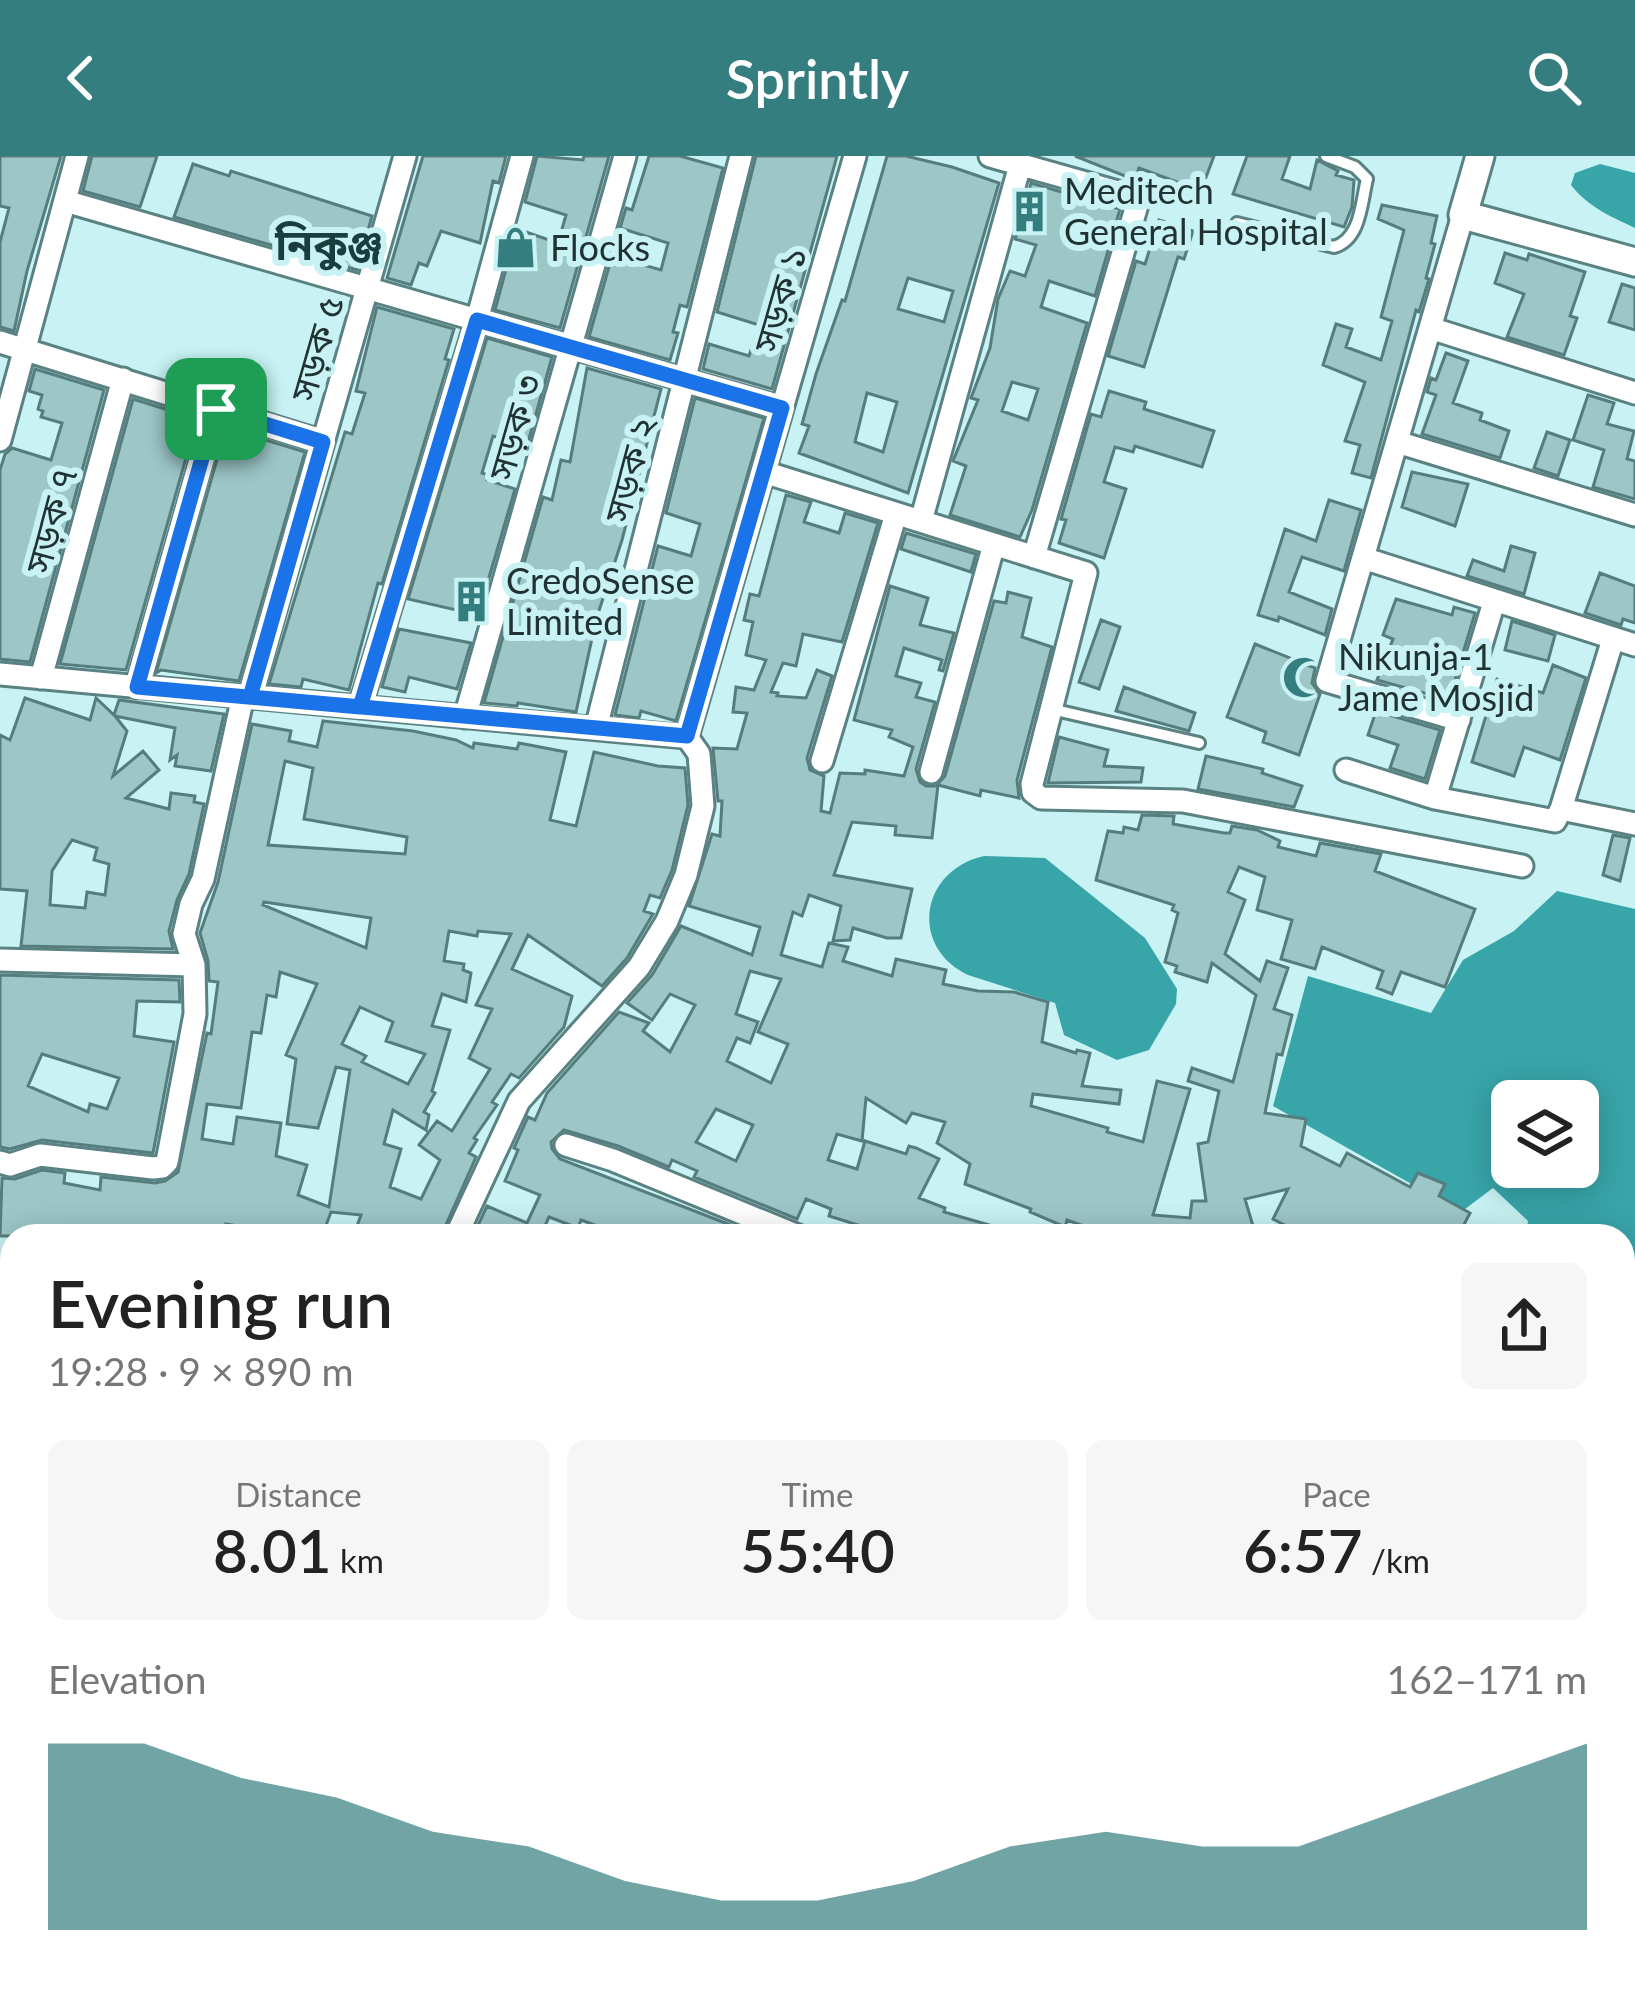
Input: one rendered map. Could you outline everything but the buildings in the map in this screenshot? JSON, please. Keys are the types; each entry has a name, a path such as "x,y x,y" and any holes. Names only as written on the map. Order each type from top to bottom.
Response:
{"street":[{"path":"0,440 76,156"},
{"name":"সড়ক ৫","path":"0,1162 10,1166 40,1155 162,1167 171,1149 195,1014 194,965 184,934 191,904 203,878 247,696 405,156"},
{"path":"360,707 522,156"},
{"name":"সড়ক ৩","path":"465,716 625,156"},
{"name":"সড়ক ২","path":"596,728 741,156"},
{"name":"সড়ক ১","path":"687,736 854,156"},
{"path":"990,156 1139,198 1034,557"},
{"path":"1459,720 1327,681 1480,156"},
{"path":"921,521 1020,165"},
{"path":"64,201 782,408"},
{"path":"1463,215 1635,262"},
{"path":"1430,328 1635,393"},
{"path":"0,341 323,442"},
{"name":"সড়ক ৭","path":"40,678 123,379"},
{"path":"137,687 216,409"},
{"path":"1397,442 1635,515"},
{"path":"764,472 1086,573 1032,784 1041,798 1183,801 1522,866"},
{"path":"822,760 896,514"},
{"path":"931,772 994,544"},
{"path":"1346,770 1436,799 1555,821 1624,642 1363,558"},
{"path":"1436,799 1493,602"},
{"path":"0,674 687,736 699,754 703,806 686,875 667,921 639,967 518,1101 462,1224"},
{"path":"1562,808 1635,824"},
{"path":"0,960 194,965"},
{"path":"566,1145 769,1224"}],"lane":[{"path":"1237,223 1334,247 1346,243 1354,234 1367,179 1355,166 1326,156"},
{"path":"1051,709 1198,743"}],"shaded area":[{"path":"1600,164 1635,173 1635,228 1592,205 1571,185 1575,173"},
{"path":"984,856 1045,858 1145,938 1177,989 1176,1004 1149,1050 1117,1060 1064,1035 1055,1003 968,975 949,962 930,928 935,892 946,876"},
{"path":"1557,891 1635,909 1635,1224 1528,1224 1493,1188 1461,1212 1273,1106 1308,976 1431,1013 1463,960 1514,931"}],"place":[{"name":"Meditech General Hospital","path":"1030,211"},
{"name":"Flocks","path":"516,247"},
{"name":"CredoSense Limited","path":"472,601"},
{"name":"Nikunja-1 Jame Mosjid","path":"1304,677"}],"district":[{"name":"নিকুঞ্জ","path":"329,244"}],"route":[{"path":"216,409 137,687 360,707 477,320 782,408 687,736 360,707 250,697 323,442 216,409"}]}
